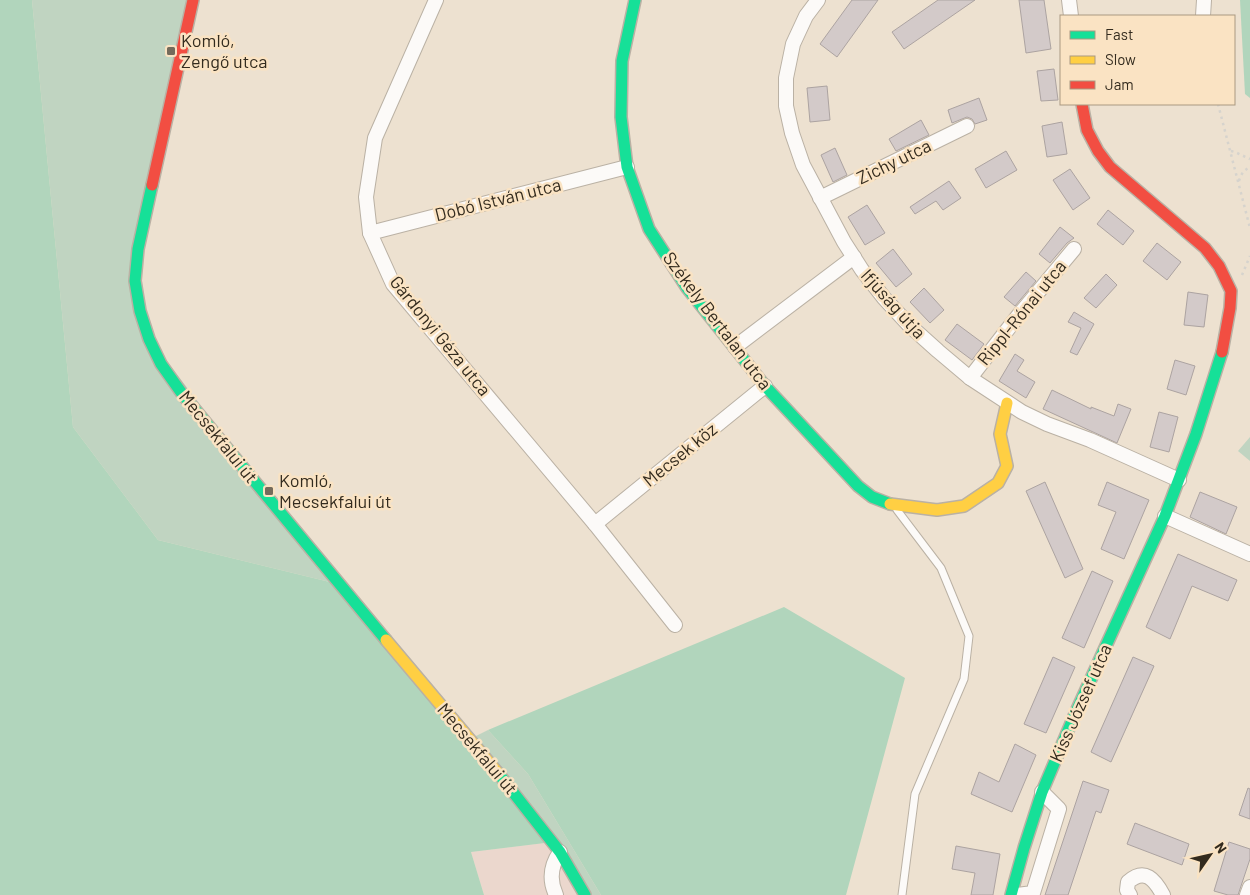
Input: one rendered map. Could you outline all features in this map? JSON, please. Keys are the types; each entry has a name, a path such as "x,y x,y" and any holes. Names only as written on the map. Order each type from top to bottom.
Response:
{"street":[{"name":"Mecsekfalui út","path":"193,0 138,249 134,281 140,312 149,338 161,364 183,395 338,584 470,739 560,852 585,895"},
{"name":"Gárdonyi Géza utca","path":"436,0 375,138 366,197 370,233 393,284 595,524 675,624"},
{"name":"Székely Bertalan utca","path":"635,0 622,61 621,117 627,167 649,229 687,288 765,386 858,486 872,497 893,505 937,510 964,506 998,483 1007,466 1000,434 1008,403"},
{"name":"Ifjúság útja","path":"818,0 806,16 793,44 786,78 786,106 792,133 803,165 862,270 909,325 970,378 1022,412 1046,424 1090,440 1179,480"},
{"path":"1070,0 1072,15"},
{"path":"1203,15 1204,0"},
{"name":"Kiss József utca","path":"1011,895 1042,792 1075,714 1165,516 1179,480 1222,352 1230,308 1231,291 1219,266 1205,248 1110,167 1098,151 1087,130 1082,105"},
{"name":"Zichy utca","path":"820,198 968,126"},
{"name":"Dobó István utca","path":"370,233 627,167"},
{"name":"Rippl-Rónai utca","path":"970,378 1018,316 1074,249"},
{"path":"735,347 854,257"},
{"name":"Mecsek köz","path":"595,524 765,386"},
{"path":"1165,516 1250,554"},
{"path":"1017,895 1033,893 1059,809 1042,792"},
{"path":"556,895 552,874 554,861 560,852"},
{"path":"1130,895 1127,890 1128,882 1132,878 1141,875 1148,876 1154,880 1163,895"},
{"path":"1247,895 1250,886"}],"lane":[{"path":"893,505 941,568 968,636 964,679 915,794 902,895"}],"path":[{"path":"1218,105 1250,228"},
{"path":"1231,151 1250,159"},
{"path":"1239,181 1241,175 1250,167"}],"shaded area":[{"path":"553,842 585,895 484,895 471,852"}],"green space":[{"path":"0,0 32,0 73,427 158,540 338,584 553,842 471,852 484,895 0,895"},
{"path":"32,0 193,0 138,249 149,338 338,584 158,540 73,427"},
{"path":"1240,0 1250,0 1250,98 1245,94"},
{"path":"1250,437 1250,461 1238,451"},
{"path":"784,607 905,678 846,895 601,895 528,774 488,730"},
{"path":"488,730 528,774 601,895 585,895 470,739"}],"building":[{"path":"852,0 878,0 837,57 820,44"},
{"path":"938,0 975,0 904,49 892,32"},
{"path":"1019,0 1044,0 1051,49 1026,53"},
{"path":"1054,69 1058,100 1041,101 1037,71"},
{"path":"827,86 830,120 810,122 807,88"},
{"path":"979,98 987,120 975,124 972,119 967,117 952,123 948,110"},
{"path":"921,120 929,135 896,151 889,139"},
{"path":"1062,122 1067,154 1047,157 1042,126"},
{"path":"835,148 847,175 833,182 821,155"},
{"path":"1006,151 1017,170 986,188 975,169"},
{"path":"1070,169 1090,198 1073,210 1053,180"},
{"path":"949,181 961,198 943,210 936,201 915,214 910,207"},
{"path":"867,205 885,233 865,245 848,217"},
{"path":"1108,210 1134,231 1123,245 1097,224"},
{"path":"1060,227 1074,238 1067,243 1050,263 1039,254"},
{"path":"1157,243 1181,262 1167,280 1143,261"},
{"path":"893,249 912,274 896,287 876,263"},
{"path":"1026,272 1036,281 1015,306 1004,297"},
{"path":"1106,274 1117,285 1096,308 1084,298"},
{"path":"924,288 944,310 930,323 910,302"},
{"path":"1188,292 1208,295 1204,327 1184,325"},
{"path":"1074,312 1094,324 1077,355 1070,352 1081,328 1068,322"},
{"path":"957,324 984,344 972,360 945,340"},
{"path":"1015,354 1024,360 1017,371 1035,382 1026,398 999,381"},
{"path":"1175,360 1195,366 1186,395 1167,389"},
{"path":"1052,390 1091,409 1091,407 1114,416 1118,404 1131,409 1117,443 1043,409"},
{"path":"1159,412 1178,417 1169,452 1150,447"},
{"path":"1045,482 1083,569 1065,578 1026,491"},
{"path":"1107,482 1149,500 1124,559 1101,549 1116,512 1098,505"},
{"path":"1200,492 1237,507 1226,534 1190,517"},
{"path":"1178,554 1237,580 1228,601 1192,586 1170,639 1146,627"},
{"path":"1092,571 1113,581 1084,648 1062,638"},
{"path":"1053,657 1075,667 1046,733 1024,724"},
{"path":"1133,657 1154,666 1111,762 1091,752"},
{"path":"1015,744 1036,755 1012,812 971,794 979,772 999,782"},
{"path":"1083,781 1109,790 1101,813 1096,811 1068,895 1045,895"},
{"path":"1248,788 1250,789 1250,819 1239,815"},
{"path":"1135,823 1189,844 1182,865 1127,844"},
{"path":"1229,842 1250,849 1250,859 1238,895 1228,895 1214,891"},
{"path":"956,846 1000,854 993,895 971,895 975,873 952,869"}],"traffic: fast":[{"path":"635,0 622,61 621,117 627,167 649,229 687,288 765,386 858,486 872,497 890,504"},
{"path":"152,185 138,249 135,281 140,311 149,339 161,364 183,395 386,640"},
{"path":"1011,895 1042,792 1075,714 1165,516 1196,434 1222,352"},
{"path":"498,773 560,852 585,895"}],"traffic: slow":[{"path":"890,504 937,510 964,506 998,483 1007,466 1000,434 1007,403"},
{"path":"386,640 498,773"}],"traffic: jam":[{"path":"152,185 193,0"},
{"path":"1082,105 1087,130 1098,151 1110,167 1205,248 1219,266 1231,291 1222,352"}],"place":[{"name":"Komló, Zengő utca","path":"171,51"},
{"name":"Komló, Mecsekfalui út","path":"269,491"}]}
